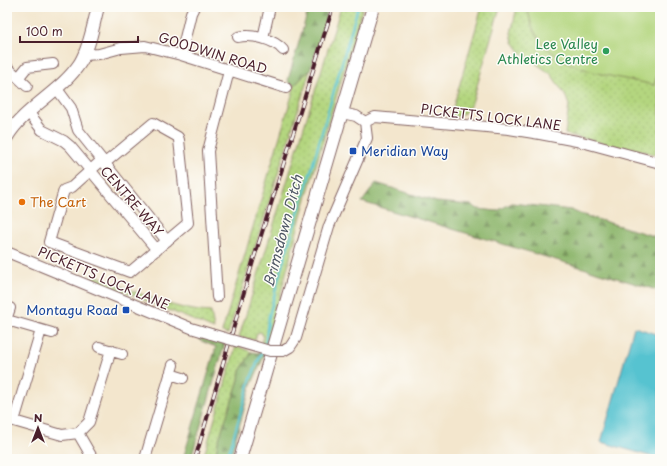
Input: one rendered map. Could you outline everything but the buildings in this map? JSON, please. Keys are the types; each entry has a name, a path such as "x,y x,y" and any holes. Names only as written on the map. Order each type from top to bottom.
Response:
{"main road":[{"path":"7,137 15,126 57,89 74,71 85,55 98,7"},
{"path":"240,459 372,7"}],"street":[{"path":"181,55 191,13 194,7"},
{"path":"263,38 270,7"},
{"path":"238,36 263,38 283,50"},
{"name":"GOODWIN ROAD","path":"85,55 95,55 121,48 137,46 181,55 286,88"},
{"path":"19,78 26,67 53,64"},
{"path":"7,67 27,86"},
{"path":"217,297 208,151 229,70"},
{"name":"CENTRE WAY","path":"29,113 42,130 67,143 157,250 167,241 78,130 71,108 57,89"},
{"path":"342,112 356,116 365,122"},
{"name":"PICKETTS LOCK LANE","path":"7,252 191,328 270,351 283,350 290,347 296,338 329,226 367,138 365,122 375,117 509,129 582,142 660,163"},
{"path":"157,250 130,272 49,242 62,194 67,188 72,187 89,171 104,162 152,123 178,137 188,222 167,241"},
{"path":"8,315 40,330 52,333"},
{"path":"40,330 11,420 62,435 78,433 89,422 111,350"},
{"path":"99,347 122,354"},
{"path":"145,459 172,370 183,378"},
{"path":"78,433 93,459"}],"green space":[{"path":"309,7 329,7 310,71 305,74 295,85 289,83 288,80"},
{"path":"341,7 363,7 302,212 265,354 259,353 263,336 261,332 257,333 255,340 239,337"},
{"path":"482,7 500,7 472,103 463,114 450,118"},
{"path":"517,7 527,7 534,30 654,85 660,66 660,156 636,149 635,151 565,134 569,105 565,95 551,74 521,53 513,42 511,33"},
{"name":"Lee Valley Athletics Centre","path":"527,7 660,7 660,66 654,85 587,70 571,64 557,56 544,45 534,31"},
{"path":"310,71 228,334 222,332 295,85 305,74"},
{"path":"376,183 437,202 471,205 478,209 497,211 512,203 571,210 660,238 660,291 362,202"},
{"path":"93,274 166,303 211,312 214,329 92,278"},
{"path":"200,337 225,343 191,459 183,459 216,347 199,340"},
{"path":"236,346 252,352 240,371 239,380 218,442 215,459 203,459"},
{"path":"252,352 265,354 250,388 230,459 215,459 218,442 239,380 240,371"}],"water":[{"path":"634,327 660,335 660,459 601,442"}],"waterway":[{"name":"Brimsdown Ditch","path":"265,348 268,320 281,269 358,7"},
{"name":"Brimsdown Ditch","path":"227,459 251,378 262,352"}],"railway":[{"path":"195,459 254,258 333,7"}],"place":[{"name":"Lee Valley Athletics Centre","path":"606,51"},
{"name":"Meridian Way","path":"353,151"},
{"name":"The Cart","path":"22,202"},
{"name":"Montagu Road","path":"126,310"}]}
